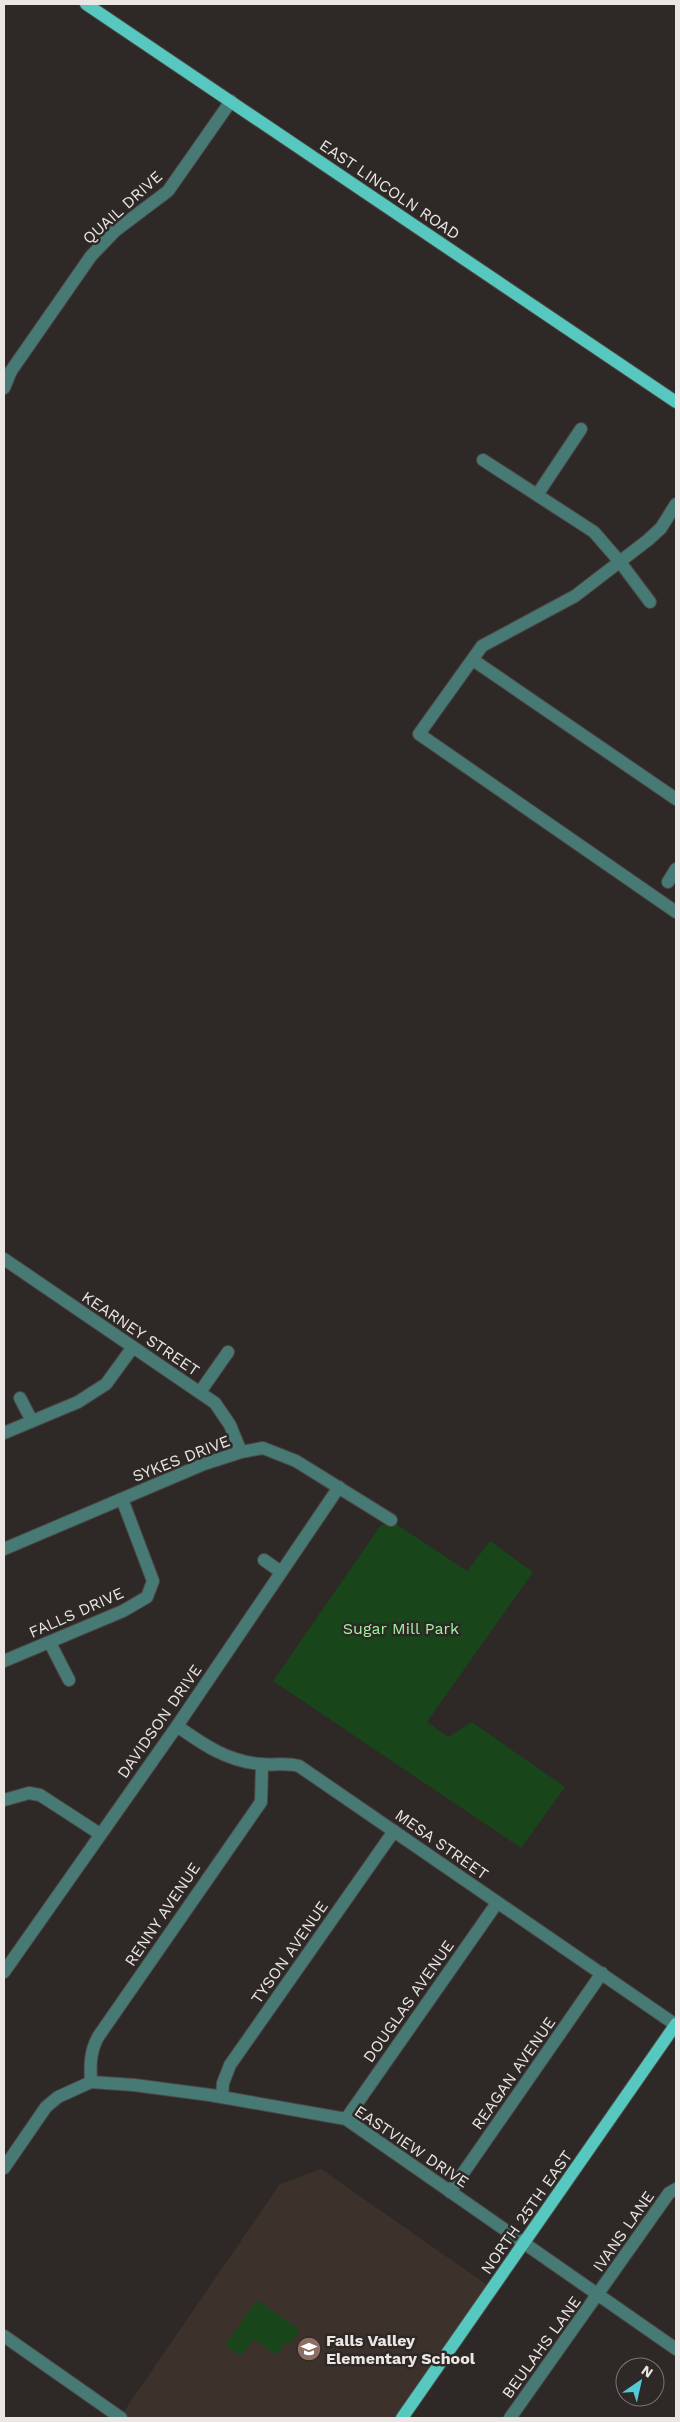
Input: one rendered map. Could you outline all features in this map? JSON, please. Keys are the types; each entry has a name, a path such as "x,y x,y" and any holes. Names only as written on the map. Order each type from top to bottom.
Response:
{"main road":[{"name":"EAST LINCOLN ROAD","path":"86,4 231,100 676,402"},
{"name":"NORTH 25TH EAST","path":"402,2418 676,2025"}],"street":[{"name":"QUAIL DRIVE","path":"4,388 12,372 90,256 116,231 168,191 231,100"},
{"path":"537,495 581,429"},
{"path":"483,460 594,532 620,562 650,602"},
{"path":"676,504 661,528 575,596 482,646 419,734 676,912"},
{"path":"472,660 676,799"},
{"path":"668,882 676,869"},
{"name":"KEARNEY STREET","path":"4,1259 215,1403 230,1425 242,1452"},
{"path":"4,1433 78,1402 106,1384 133,1347"},
{"path":"200,1392 228,1352"},
{"path":"20,1398 32,1422"},
{"name":"SYKES DRIVE","path":"4,1549 204,1464 242,1452 263,1448 275,1451 296,1461 391,1520"},
{"name":"DAVIDSON DRIVE","path":"4,1972 177,1726 338,1487"},
{"name":"FALLS DRIVE","path":"4,1661 124,1611 147,1597 153,1581 122,1499"},
{"path":"264,1560 281,1572"},
{"path":"50,1643 69,1680"},
{"name":"MESA STREET","path":"177,1726 214,1752 235,1761 262,1765 288,1763 299,1766 676,2025"},
{"name":"RENNY AVENUE","path":"91,2082 90,2064 92,2049 98,2037 260,1802 262,1765"},
{"path":"4,1800 34,1793 100,1834"},
{"name":"TYSON AVENUE","path":"222,2097 223,2083 230,2065 394,1830"},
{"name":"DOUGLAS AVENUE","path":"346,2119 497,1902"},
{"name":"REAGAN AVENUE","path":"450,2192 602,1973"},
{"name":"EASTVIEW DRIVE","path":"4,2168 46,2107 58,2097 91,2082 134,2084 222,2097 346,2119 450,2192 526,2242 676,2349"},
{"name":"IVANS LANE","path":"598,2295 669,2193 676,2189"},
{"name":"BEULAHS LANE","path":"510,2418 598,2295"},
{"path":"4,2336 121,2418"}],"shaded area":[{"name":"Falls Valley Elementary School","path":"321,2169 493,2289 402,2418 120,2417 280,2184"}],"green space":[{"name":"Sugar Mill Park","path":"396,1524 467,1571 490,1541 533,1572 427,1722 448,1737 472,1722 565,1787 521,1848 273,1681 381,1525"},
{"path":"257,2300 300,2330 290,2344 286,2342 277,2355 254,2339 241,2356 225,2345"}],"place":[{"name":"Falls Valley Elementary School","path":"309,2349"}]}
